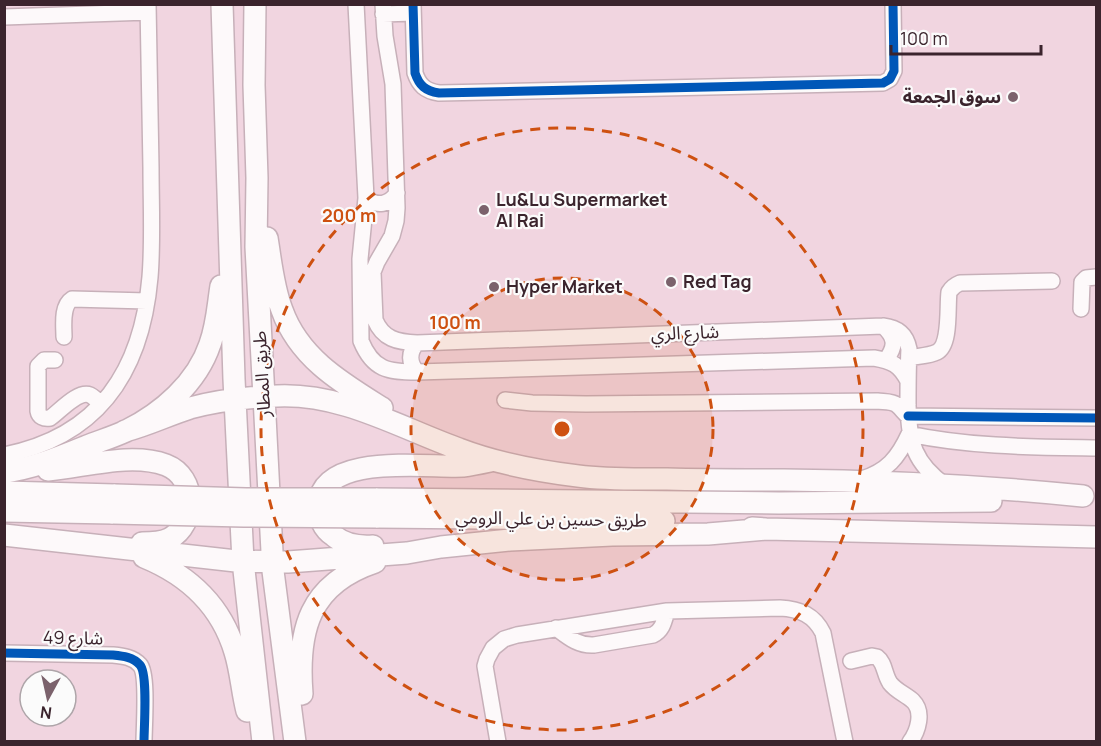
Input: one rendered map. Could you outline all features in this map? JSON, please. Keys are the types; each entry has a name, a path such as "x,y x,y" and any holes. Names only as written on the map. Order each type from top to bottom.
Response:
{"highway":[{"name":"طريق المطار","path":"222,4 235,400 243,561 262,741"},
{"name":"طريق المطار","path":"255,4 256,247 273,563 295,741"},
{"path":"257,178 276,290 281,309 296,339 332,376 423,434"},
{"path":"125,431 171,401 188,384 204,358 217,314 229,222"},
{"path":"12,471 40,465 125,431 189,409 235,400 297,396 330,401 366,411 490,460 581,477 856,481 1015,490 1090,497"},
{"path":"12,471 58,469 133,460 154,461 170,466 181,476 188,489 191,503 188,518 180,530 168,539 154,543 135,543 122,548"},
{"path":"407,553 392,546 351,545 331,535 320,519 319,506 322,493 329,482 341,474 368,467 465,466 490,460"},
{"name":"طريق حسين بن علي الرومي","path":"4,492 114,504"},
{"name":"طريق حسين بن علي الرومي","path":"376,508 967,501 1090,497"},
{"name":"طريق حسين بن علي الرومي","path":"4,511 235,498 376,508 702,523 766,529 1096,537"},
{"path":"4,535 273,563 407,553 510,540 612,535 708,534 766,529"},
{"path":"122,548 174,571 196,589 214,609 227,630 236,653 246,707 256,741"},
{"path":"302,741 304,724 300,663 304,634 312,611 323,594 350,572 375,561 407,553"}],"street":[{"name":"شارع الري","path":"356,4 366,198 360,259 361,341 366,354 375,364 386,370 417,372 874,358 886,360"},
{"path":"383,9 413,9 416,78 426,90 439,93 883,83 890,79 894,70 893,4"},
{"path":"4,17 148,8 152,232 147,301 131,360 118,384 81,423 57,438 4,455"},
{"name":"شارع الري","path":"383,9 393,84 396,221 392,236 373,272 374,313 378,326 387,337 400,342 417,344 883,326"},
{"path":"366,198 377,204 383,204 389,202 397,193"},
{"path":"1081,309 1082,282 1086,278 1096,277"},
{"path":"909,358 936,353 943,347 946,339 949,292 956,284 1052,280"},
{"path":"64,338 65,307 72,299 147,301"},
{"path":"883,326 893,327 907,340 909,349 909,434 922,464 946,486"},
{"path":"883,326 891,333 894,342 892,351 886,360 896,365 908,381"},
{"path":"417,344 412,348 410,355 410,361 417,372"},
{"path":"55,360 44,360 38,366 40,416 45,419 50,418 82,394 90,395 101,404"},
{"path":"504,400 586,405 877,401 893,403 908,416 1096,418"},
{"path":"909,434 947,441 1034,447 1096,448"},
{"path":"856,481 874,476 889,465 902,451 909,434"},
{"path":"498,741 485,666 489,653 498,643 510,637 667,611 780,608 795,609 809,615 820,626 826,640 845,741"},
{"path":"556,628 575,642 594,645 653,635 662,627 667,611"},
{"name":"شارع 49","path":"4,653 113,655 125,656 140,664 145,676 144,741"},
{"path":"851,661 872,656 878,657 891,683 916,705 918,724 910,741"}],"cycle path":[{"path":"413,4 415,73 423,87 439,93 883,83 890,79 894,71 893,4"},
{"path":"908,416 1096,418"},
{"path":"4,653 113,655 134,660 140,665 144,679 144,742"}],"place":[{"name":"سوق الجمعة","path":"1013,97"},
{"name":"Lu&Lu Supermarket Al Rai","path":"484,210"},
{"name":"Red Tag","path":"671,282"},
{"name":"Hyper Market","path":"494,287"}]}
